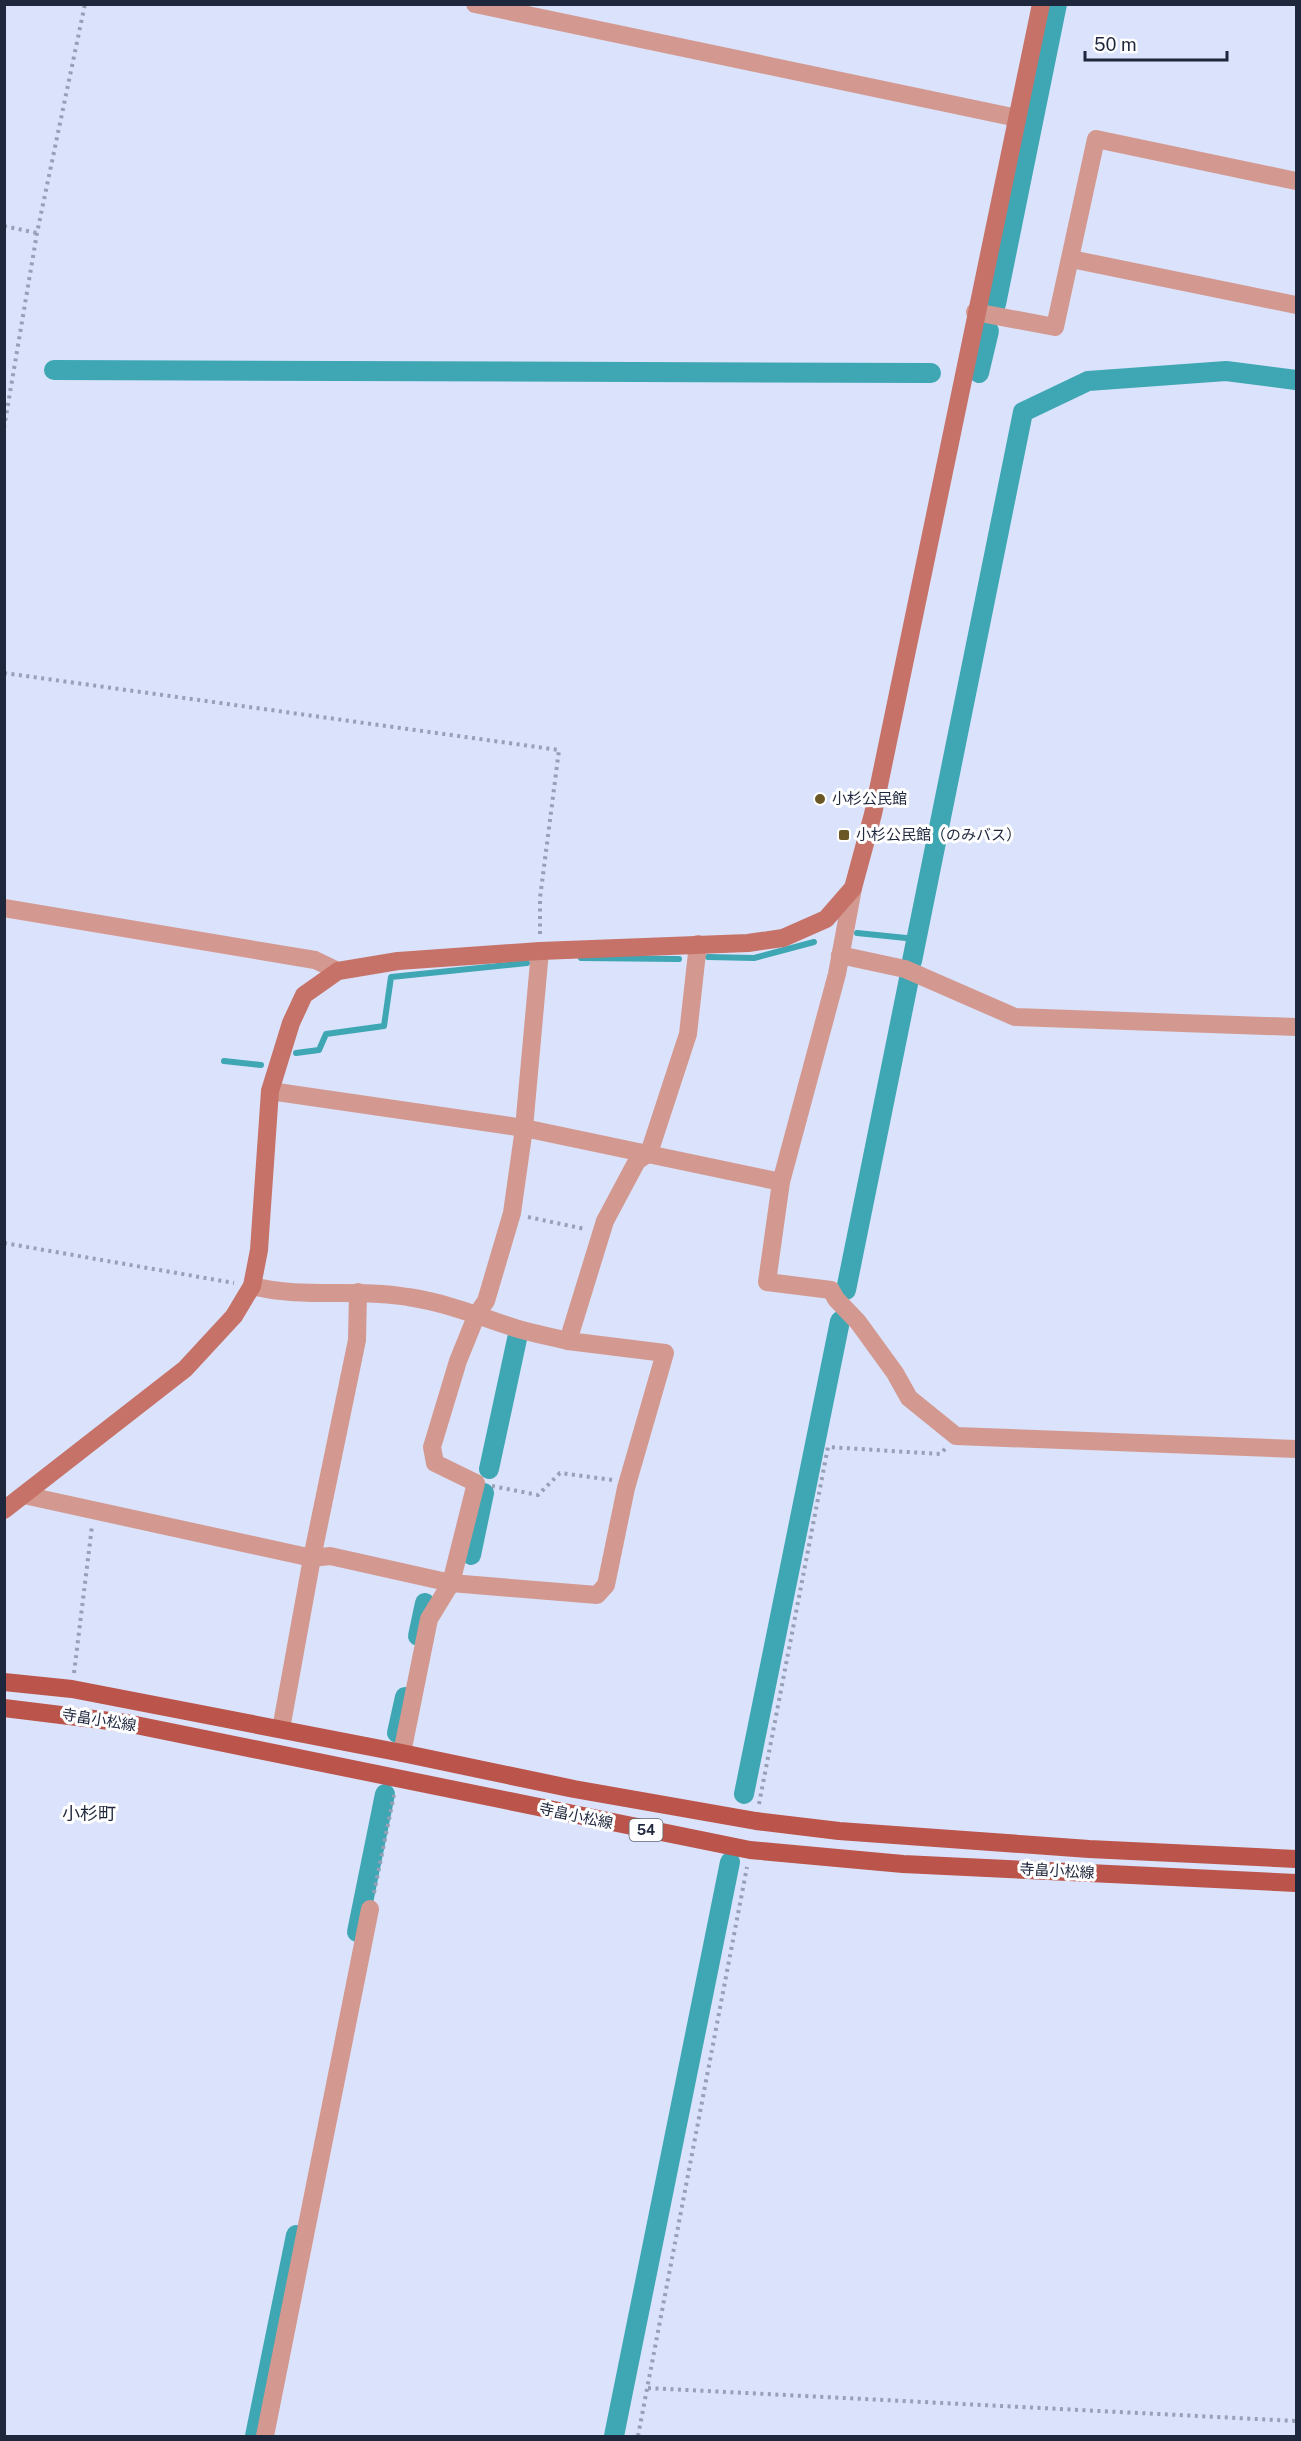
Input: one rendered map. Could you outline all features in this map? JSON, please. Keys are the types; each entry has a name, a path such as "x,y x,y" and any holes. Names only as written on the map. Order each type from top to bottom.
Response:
{"main road":[{"name":"寺畠小松線","path":"4,1682 72,1689 574,1789 756,1821 851,1832 1089,1849 1296,1859"},
{"name":"寺畠小松線","path":"4,1708 126,1723 398,1777 612,1824 750,1850 903,1864 1296,1883"}],"street":[{"path":"475,4 1017,118"},
{"path":"1041,4 975,312 873,814 853,888 837,974 781,1182 767,1282 831,1290 836,1299 858,1322 895,1373 909,1398 956,1436 1296,1449"},
{"path":"975,312 1055,327 1096,139 1296,181"},
{"path":"1071,259 1296,305"},
{"path":"4,1510 185,1369 234,1316 252,1286 259,1250 270,1091 291,1023 304,995 338,971 398,961 540,951 748,943 783,938 826,919 853,888"},
{"path":"4,908 315,960 338,971"},
{"path":"568,1341 605,1221 637,1161 650,1153 688,1034 698,944"},
{"path":"402,1753 429,1619 451,1583 476,1482 435,1462 432,1447 458,1361 477,1314 486,1301 512,1213 524,1128 540,951"},
{"path":"840,955 905,969 1016,1017 1296,1027"},
{"path":"270,1091 524,1128 781,1182"},
{"path":"24,1495 312,1558 330,1556 451,1583 597,1595 606,1585 628,1482 665,1353 568,1341 409,1297 358,1292 274,1291 252,1286"},
{"path":"281,1729 312,1558 357,1340 358,1292"},
{"path":"265,2436 370,1909"}],"path":[{"path":"4,429 37,233 85,4"},
{"path":"4,226 37,233"},
{"path":"4,673 559,750 540,898 540,951"},
{"path":"512,1213 602,1233"},
{"path":"4,1243 252,1286"},
{"path":"756,1821 828,1447 940,1454 956,1436"},
{"path":"476,1482 538,1495 560,1473 628,1482"},
{"path":"72,1689 94,1510"},
{"path":"370,1909 398,1777"},
{"path":"638,2436 750,1850"},
{"path":"648,2388 1296,2421"}],"waterway":[{"path":"996,304 1057,4"},
{"path":"979,373 989,331"},
{"path":"54,370 931,373"},
{"path":"912,961 1023,412 1088,381 1226,371 1296,380"},
{"path":"857,933 916,939"},
{"path":"708,957 754,958 814,942"},
{"path":"581,958 679,959"},
{"path":"296,1053 319,1050 326,1034 384,1026 391,977 527,963"},
{"path":"846,1290 909,979"},
{"path":"224,1061 261,1065"},
{"path":"744,1794 840,1321"},
{"path":"489,1469 517,1339"},
{"path":"471,1555 484,1493"},
{"path":"418,1636 425,1603"},
{"path":"397,1733 405,1697"},
{"path":"357,1932 385,1794"},
{"path":"614,2436 730,1862"},
{"path":"255,2436 296,2235"}],"place":[{"name":"小杉公民館","path":"820,799"},
{"name":"小杉公民館（のみバス）","path":"844,835"}],"district":[{"name":"小杉町","path":"89,1814"}]}
